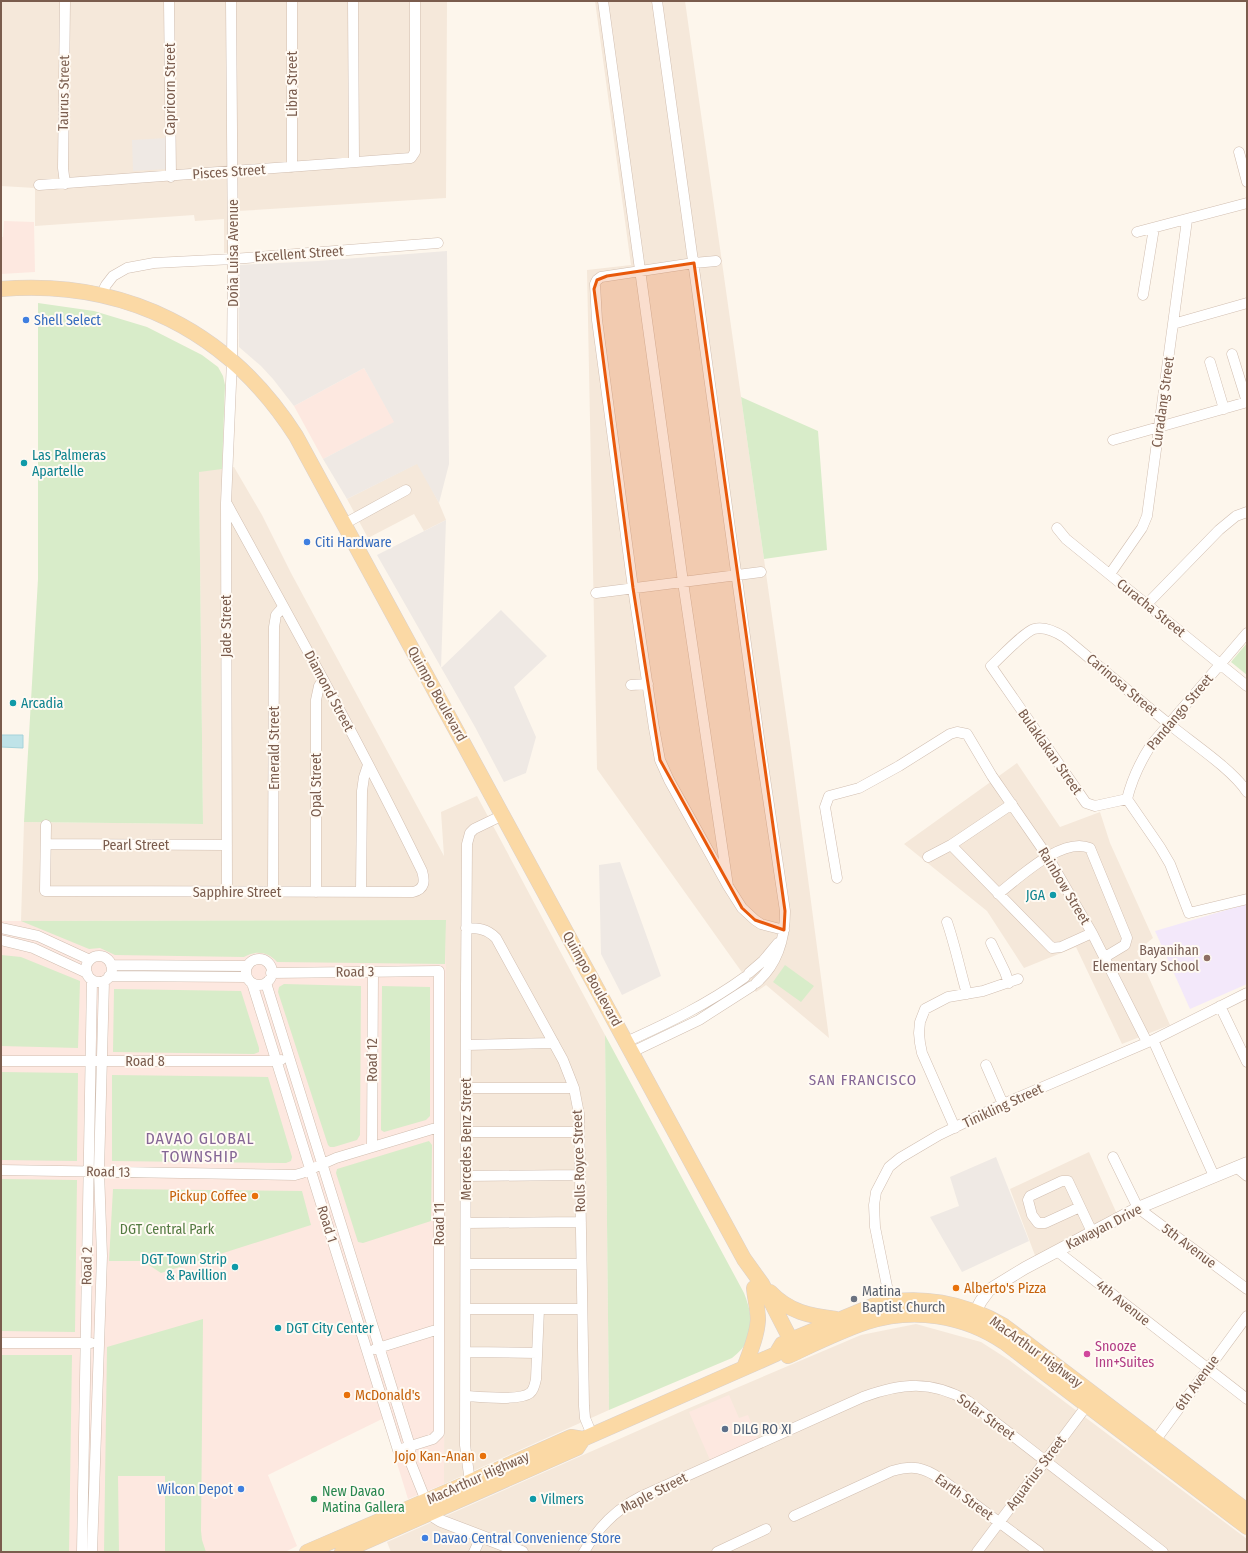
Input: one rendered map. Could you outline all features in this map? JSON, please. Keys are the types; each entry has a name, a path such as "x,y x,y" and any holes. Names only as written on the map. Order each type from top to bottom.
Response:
{"main road":[{"name":"Quimpo Boulevard","path":"1,289 38,287 75,290 130,303 173,322 204,340 232,360 263,391 281,414 299,442 344,524 744,1259 787,1349"},
{"path":"758,1286 792,1309 815,1317 838,1319"},
{"path":"744,1368 758,1324 758,1286"},
{"name":"MacArthur Highway","path":"787,1349 838,1319 890,1301 936,1301 975,1312 1011,1331 1091,1400 1151,1446 1247,1527"},
{"name":"MacArthur Highway","path":"307,1552 330,1548 577,1448 588,1437 787,1349 867,1322 896,1316 929,1315 945,1317 971,1324 991,1334 1091,1400"},
{"name":"MacArthur Highway","path":"342,1552 429,1507 470,1482 571,1437 588,1437"},
{"name":"MacArthur Highway","path":"1151,1446 1247,1511"}],"street":[{"name":"Taurus Street","path":"65,1 63,168 65,184"},
{"name":"Capricorn Street","path":"169,1 171,177"},
{"name":"Doña Luisa Avenue","path":"231,1 233,259 232,360"},
{"name":"Libra Street","path":"292,1 292,167"},
{"path":"353,1 354,162"},
{"name":"Pisces Street","path":"39,185 171,177 411,158 415,152 416,1"},
{"path":"603,1 683,582 728,886"},
{"path":"629,1047 680,1030 742,994 754,985 772,966 783,934 785,911 657,1"},
{"path":"1239,152 1247,182"},
{"path":"1137,232 1247,203"},
{"name":"Curadang Street","path":"1110,574 1142,528 1147,516 1187,220"},
{"path":"1143,295 1154,228"},
{"name":"Excellent Street","path":"101,295 106,284 113,276 127,268 154,263 233,259 438,243"},
{"path":"716,261 601,277 597,280 594,289 597,320 633,588 657,743 664,770 728,886 742,908 754,920 783,934"},
{"path":"1173,324 1247,303"},
{"path":"1113,440 1247,402 1232,354"},
{"name":"Jade Street","path":"227,892 226,503 232,360"},
{"path":"1210,362 1224,409"},
{"path":"344,524 406,490"},
{"name":"Diamond Street","path":"226,503 368,765 422,871 424,883"},
{"path":"1147,604 1219,530 1236,516 1247,512"},
{"name":"Curacha Street","path":"1058,528 1066,539 1247,686"},
{"path":"596,593 761,572"},
{"name":"Emerald Street","path":"273,892 274,627 276,615 283,607"},
{"name":"Carinosa Street","path":"991,666 1034,629 1044,628 1054,631 1064,637 1168,724 1236,778 1247,792"},
{"name":"Pandango Street","path":"1127,799 1133,779 1142,759 1168,724 1247,633"},
{"name":"Bulaklakan Street","path":"991,666 1086,803 1101,806 1127,799"},
{"name":"Opal Street","path":"316,892 316,700 319,686 323,680"},
{"path":"631,685 648,684"},
{"name":"Rainbow Street","path":"837,878 825,807 829,796 859,788 899,766 950,734 957,732 967,734 992,776 1048,857 1092,933 1150,1041 1214,1176"},
{"path":"361,892 362,791 368,765"},
{"path":"1127,799 1170,864 1189,912 1247,899"},
{"path":"928,858 951,845 1012,804"},
{"name":"Mercedes Benz Street","path":"470,1482 466,1456 466,928 468,838 474,829 503,815"},
{"path":"46,825 46,844"},
{"name":"Pearl Street","path":"46,844 226,845"},
{"name":"Sapphire Street","path":"46,844 45,891 413,892 419,891 423,887 424,883"},
{"path":"951,845 1052,948 1061,948 1092,933"},
{"path":"998,894 1048,857 1064,850 1081,846 1090,848 1093,852 1127,938 1125,945 1105,957"},
{"path":"947,922 954,942 957,962 967,994"},
{"path":"1,928 38,936 90,960"},
{"name":"Rolls Royce Street","path":"466,928 484,929 492,933 496,938 554,1043 574,1088 578,1107 585,1412 588,1437"},
{"path":"629,1047 735,984 763,961 783,934"},
{"path":"1,940 33,948 98,981 107,978 250,980 259,985 269,980 271,969 267,963 260,959 253,960 246,969 250,980"},
{"path":"955,1128 922,1053 919,1033 920,1022 926,1010 948,997 984,991 1013,981 1005,972 991,943"},
{"path":"90,976 86,966 90,960 100,956 107,959 112,968 107,978"},
{"path":"111,965 248,966"},
{"name":"Road 3","path":"271,973 439,971"},
{"name":"Road 11","path":"398,1450 433,1439 438,1433 439,971"},
{"name":"Road 12","path":"372,1147 373,972"},
{"name":"Road 2","path":"90,976 94,1171 102,1256 92,1552"},
{"name":"Road 2","path":"82,1552 88,1255 107,978"},
{"name":"Road 1","path":"250,980 277,1061 398,1450 410,1461"},
{"name":"Road 1","path":"266,982 392,1386 410,1446 410,1461 429,1507"},
{"path":"735,984 742,994"},
{"name":"Tinikling Street","path":"890,1301 875,1227 874,1205 876,1192 889,1167 900,1158 939,1135 1002,1104 1150,1041 1247,993"},
{"path":"1220,1006 1247,1062"},
{"path":"466,1045 554,1043"},
{"name":"Road 8","path":"1,1061 277,1061 289,1058"},
{"path":"986,1065 1002,1104"},
{"path":"467,1088 574,1088"},
{"name":"Road 13","path":"1,1170 284,1175 302,1173 336,1158 439,1127"},
{"path":"466,1132 579,1132"},
{"name":"5th Avenue","path":"1113,1156 1138,1208 1247,1289"},
{"path":"1242,1165 1247,1176"},
{"name":"Kawayan Drive","path":"975,1312 983,1297 994,1286 1057,1251 1138,1208 1242,1165"},
{"path":"466,1176 580,1175"},
{"path":"1080,1207 1045,1224 1040,1224 1032,1215 1028,1200 1030,1196 1065,1180 1070,1184 1092,1232"},
{"path":"325,1216 337,1212"},
{"path":"466,1223 581,1222"},
{"name":"4th Avenue","path":"1057,1251 1247,1399"},
{"path":"88,1255 102,1256"},
{"path":"466,1264 582,1264"},
{"path":"466,1396 516,1397 529,1394 533,1390 535,1384 539,1309"},
{"path":"466,1310 582,1309"},
{"name":"6th Avenue","path":"1151,1446 1247,1316"},
{"path":"368,1351 439,1329"},
{"path":"1,1343 99,1342"},
{"path":"466,1352 537,1353"},
{"name":"Solar Street","path":"739,1453 863,1397 892,1388 919,1385 945,1390 968,1401 1163,1552"},
{"path":"380,1390 392,1386"},
{"name":"Aquarius Street","path":"977,1552 1091,1400"},
{"name":"Maple Street","path":"584,1552 598,1530 620,1508 642,1496 739,1453"},
{"name":"Earth Street","path":"794,1516 892,1472 904,1468 916,1468 929,1471 941,1479 1039,1552"},
{"path":"84,1470 94,1470"},
{"path":"429,1507 435,1518 441,1522 522,1552"},
{"path":"717,1552 766,1529"},
{"path":"474,1552 481,1537"}],"highlighted area":[{"path":"694,263 785,911 784,930 755,920 742,908 660,760 633,588 594,289 597,280 607,276"}],"shaded area":[{"path":"1,1 447,1 446,198 238,211 238,252 224,253 224,219 195,221 194,215 35,226 35,188 1,186"},
{"path":"595,1 685,1 791,750 829,1038 766,985 756,992 597,769 587,270 631,265"},
{"path":"166,138 167,169 133,171 132,140"},
{"path":"4,221 34,222 35,272 1,274 1,237 3,237"},
{"path":"447,251 449,464 439,503 417,464 347,499 323,459 394,422 364,368 294,406 261,366 239,347 238,265 318,261"},
{"path":"364,368 395,422 323,459 294,406"},
{"path":"418,463 439,503 446,520 424,531 414,514 368,538 347,499"},
{"path":"234,467 262,515 291,573 444,856 441,812 477,796 605,1035 609,1410 444,1484 445,920 21,921 24,822 203,824 199,471"},
{"path":"446,520 441,667 377,555"},
{"path":"501,610 547,656 514,687 536,737 526,773 504,782 475,727 441,668"},
{"path":"1017,763 1060,827 1100,812 1110,843 1153,938 1137,951 1170,1025 1122,1044 1076,947 1024,968 987,911 904,844"},
{"path":"620,862 661,976 622,995 601,954 599,865"},
{"name":"Bayanihan Elementary School","path":"1247,904 1247,984 1190,1009 1155,931"},
{"path":"446,920 444,1484 408,1499 382,1419 268,1475 297,1546 285,1552 1,1552 1,921"},
{"path":"1089,1152 1117,1214 1036,1258 1010,1189"},
{"path":"996,1157 1029,1241 962,1272 930,1217 959,1206 950,1177"},
{"path":"916,1324 981,1342 1009,1360 1247,1539 1247,1552 391,1552 387,1542 687,1409 861,1335"},
{"name":"DILG RO XI","path":"729,1395 739,1418 748,1415 758,1439 710,1460 689,1412"}],"green space":[{"path":"38,303 94,311 147,327 202,355 218,367 223,376 225,385 222,469 199,472 203,824 24,822 38,579"},
{"path":"741,397 818,431 827,550 764,559"},
{"path":"1247,643 1247,675 1231,662"},
{"path":"446,920 445,964 277,962 270,956 262,953 253,953 244,957 115,955 100,948 89,949 21,921"},
{"path":"1,955 21,957 80,981 78,1048 1,1046"},
{"path":"785,965 814,986 801,1002 773,982"},
{"path":"284,984 361,986 360,1135 357,1140 334,1147 330,1147 328,1145 278,992 279,987"},
{"path":"382,986 430,987 430,1116 426,1120 384,1132 381,1130"},
{"path":"114,989 241,991 259,1052 254,1054 113,1052"},
{"path":"605,1035 744,1293 751,1320 749,1336 745,1344 732,1358 609,1410"},
{"path":"1,1072 78,1073 77,1161 1,1160"},
{"path":"112,1075 268,1077 292,1157 291,1161 286,1163 112,1161"},
{"path":"429,1141 432,1145 431,1221 363,1243 358,1242 336,1173 337,1169"},
{"path":"1,1179 77,1180 75,1332 1,1331"},
{"name":"DGT Central Park","path":"113,1189 302,1191 311,1225 161,1273 143,1261 109,1261"},
{"path":"203,1319 201,1531 206,1552 165,1552 165,1476 118,1476 119,1552 104,1552 107,1347"},
{"path":"1,1355 72,1355 69,1552 1,1552"}],"water":[{"path":"1,735 23,735 23,748 1,747"}],"place":[{"name":"Shell Select","path":"26,320"},
{"name":"Las Palmeras Apartelle","path":"24,463"},
{"name":"Citi Hardware","path":"307,542"},
{"name":"Arcadia","path":"13,703"},
{"name":"JGA","path":"1053,895"},
{"name":"Bayanihan Elementary School","path":"1207,958"},
{"name":"Pickup Coffee","path":"255,1196"},
{"name":"DGT Town Strip & Pavillion","path":"235,1267"},
{"name":"Alberto's Pizza","path":"956,1288"},
{"name":"Matina Baptist Church","path":"854,1299"},
{"name":"DGT City Center","path":"278,1328"},
{"name":"Snooze Inn+Suites","path":"1087,1354"},
{"name":"McDonald's","path":"347,1395"},
{"name":"DILG RO XI","path":"725,1429"},
{"name":"Jojo Kan-Anan","path":"483,1456"},
{"name":"Wilcon Depot","path":"241,1489"},
{"name":"New Davao Matina Gallera","path":"314,1499"},
{"name":"Vilmers","path":"533,1499"},
{"name":"Davao Central Convenience Store","path":"425,1538"}],"district":[{"name":"SAN FRANCISCO","path":"863,1080"},
{"name":"DAVAO GLOBAL TOWNSHIP","path":"200,1147"}]}
